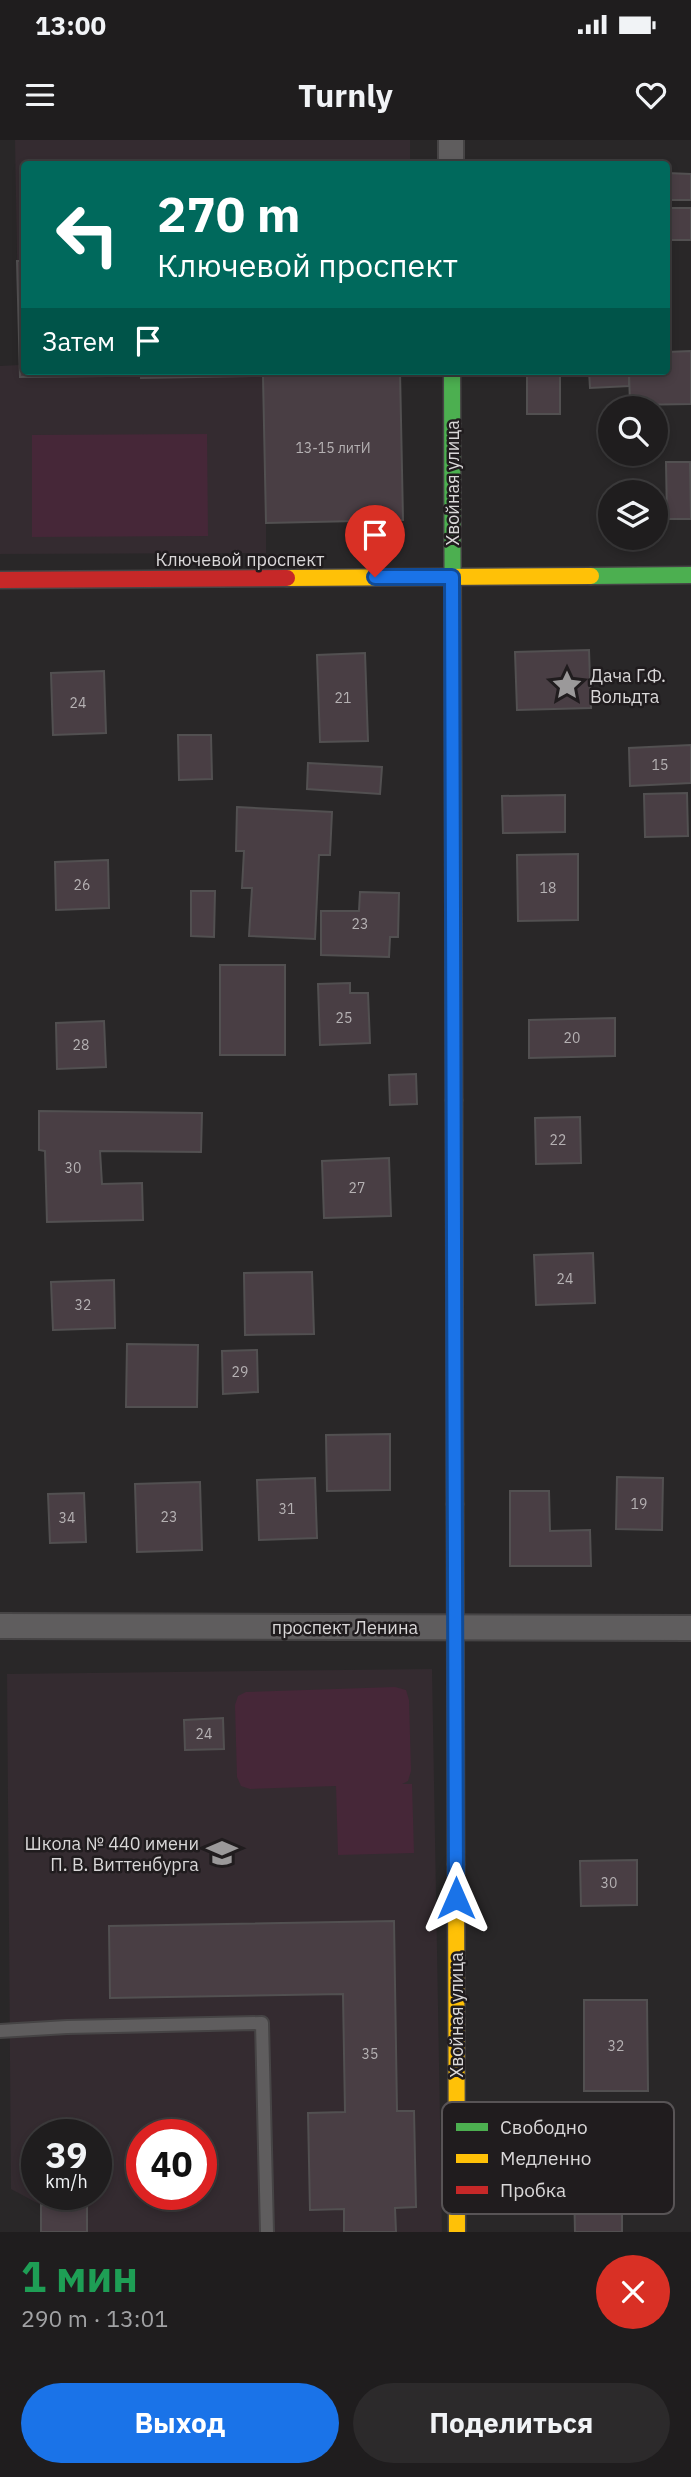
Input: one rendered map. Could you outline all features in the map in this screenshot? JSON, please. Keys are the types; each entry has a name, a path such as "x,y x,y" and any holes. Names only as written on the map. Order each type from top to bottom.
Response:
{"street":[{"path":"451,140 451,161"},
{"name":"Хвойная улица","path":"452,375 457,2102"},
{"name":"Ключевой проспект","path":"0,580 691,575"},
{"name":"проспект Ленина","path":"0,1626 691,1628"},
{"name":"Хвойная улица","path":"457,2214 457,2232"}],"lane":[{"path":"0,2031 262,2023 267,2232"}],"shaded area":[{"path":"15,140 410,140 410,161 21,161 21,375 400,375 402,519 266,523 266,553 0,554 0,366 19,365"},
{"path":"207,434 208,536 32,537 32,435"},
{"name":"Школа № 440 имени П. В. Виттенбурга","path":"432,1669 442,2232 41,2232 41,2210 112,2210 112,2119 21,2119 21,2194 11,2189 7,1674"},
{"path":"395,1687 406,1690 409,1700 411,1771 408,1781 402,1784 412,1784 414,1853 338,1855 336,1786 250,1789 241,1786 237,1777 235,1705 238,1696 246,1692"}],"building":[{"path":"670,173 691,174 691,200 670,200"},
{"path":"670,208 691,208 691,240 670,240"},
{"path":"17,261 21,261 21,375 108,375 20,377"},
{"path":"691,351 691,404 668,404 668,396 630,396 629,375 670,375 670,352"},
{"path":"141,375 252,375 252,376 141,378"},
{"path":"400,375 403,520 266,523 263,376 252,376"},
{"path":"527,375 560,375 560,414 527,414"},
{"path":"589,375 629,375 629,386 590,388"},
{"path":"668,462 690,462 691,519 668,519"},
{"path":"589,650 591,708 517,710 515,652"},
{"path":"365,653 368,741 320,742 317,655"},
{"path":"104,671 106,733 53,735 51,673"},
{"path":"178,735 211,735 212,779 179,780"},
{"path":"691,745 691,783 630,786 629,748"},
{"path":"308,763 382,767 380,794 307,789"},
{"path":"687,793 688,836 645,837 644,794"},
{"path":"565,795 565,832 503,833 502,796"},
{"path":"237,807 332,812 330,855 319,855 315,939 249,936 252,888 242,888 244,851 236,851"},
{"path":"578,854 578,920 518,921 517,855"},
{"path":"108,860 109,908 56,910 55,862"},
{"path":"191,891 215,891 214,937 191,936"},
{"path":"360,892 399,893 398,937 390,937 389,957 321,955 321,911 359,911"},
{"path":"220,965 285,965 285,1055 220,1055"},
{"path":"350,983 350,993 368,993 370,1043 320,1045 318,984"},
{"path":"615,1018 615,1056 529,1058 529,1020"},
{"path":"104,1021 106,1067 57,1069 56,1023"},
{"path":"416,1074 417,1104 390,1105 389,1075"},
{"path":"39,1111 202,1113 201,1152 100,1151 102,1184 142,1183 143,1220 47,1222 45,1151 39,1150"},
{"path":"580,1117 581,1163 536,1164 535,1118"},
{"path":"389,1158 391,1216 324,1218 322,1161"},
{"path":"593,1253 595,1303 536,1305 534,1255"},
{"path":"312,1272 314,1334 245,1335 244,1273"},
{"path":"114,1280 115,1328 53,1330 51,1282"},
{"path":"127,1344 198,1345 197,1407 126,1407"},
{"path":"257,1350 258,1392 223,1394 222,1351"},
{"path":"390,1434 390,1490 327,1491 326,1435"},
{"path":"617,1477 663,1478 662,1530 616,1529"},
{"path":"315,1478 317,1538 259,1540 257,1480"},
{"path":"200,1482 202,1550 137,1552 135,1484"},
{"path":"510,1491 549,1491 550,1531 590,1530 591,1566 510,1566"},
{"path":"84,1493 86,1542 50,1543 48,1494"},
{"path":"223,1718 224,1749 185,1750 184,1720"},
{"path":"637,1860 637,1905 581,1906 580,1861"},
{"path":"394,1921 397,2111 414,2111 416,2207 395,2208 396,2232 344,2232 344,2209 310,2210 308,2113 345,2112 343,1994 110,1998 109,1926"},
{"path":"584,2000 647,2000 648,2091 584,2091"},
{"path":"41,2210 87,2210 87,2232 41,2232"},
{"path":"575,2214 622,2214 622,2232 575,2232"}],"traffic: fast":[{"path":"452,375 454,1100"},
{"path":"591,576 691,575"},
{"path":"455,1504 456,1864"}],"traffic: slow":[{"path":"287,578 591,576"},
{"path":"454,1100 455,1504"},
{"path":"456,1864 457,2102"},
{"path":"457,2214 457,2232"}],"traffic: jam":[{"path":"0,580 287,578"}],"place":[{"name":"Дача Г.Ф. Вольдта","path":"567,685"},
{"name":"Школа № 440 имени П. В. Виттенбурга","path":"222,1853"}],"route":[{"path":"375,577 452,577 456,1898"}]}
